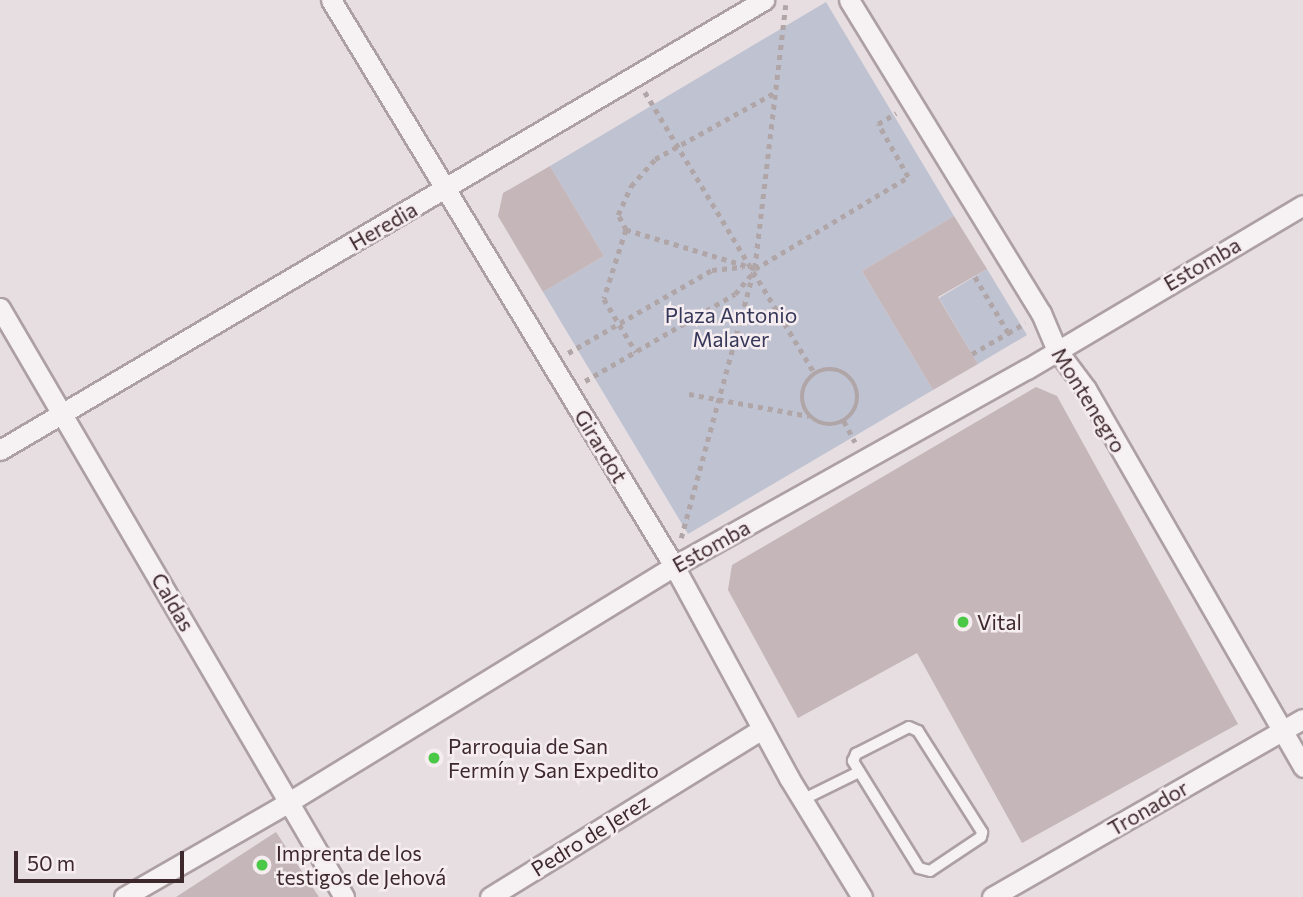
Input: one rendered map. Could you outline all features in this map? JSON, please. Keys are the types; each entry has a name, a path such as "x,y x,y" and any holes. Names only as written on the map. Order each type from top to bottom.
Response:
{"street":[{"name":"Girardot","path":"331,0 674,566 762,730 862,897"},
{"name":"Heredia","path":"0,450 764,0"},
{"name":"Montenegro","path":"849,0 915,103 1041,313 1056,349 1086,389 1303,767"},
{"name":"Estomba","path":"124,897 289,802 674,566 1303,205"},
{"name":"Caldas","path":"0,307 344,897"},
{"name":"Tronador","path":"992,897 1303,719"},
{"name":"Pedro de Jerez","path":"490,897 762,730"}],"lane":[{"path":"914,728 982,831 981,837 923,871 859,772 853,761 856,754 914,728"},
{"path":"802,800 859,772"}],"path":[{"path":"674,566 755,269 786,0"},
{"path":"636,77 755,269 815,374"},
{"path":"755,269 626,230 618,215 631,186 654,159 775,92"},
{"path":"568,390 735,294 755,269 908,177 878,124 915,103"},
{"path":"626,230 604,299 636,352"},
{"path":"551,362 712,270 755,269"},
{"path":"972,354 1008,332 974,276"},
{"path":"689,394 810,416 826,425 844,421 858,398 846,374 829,370 815,374 803,391 810,416"}],"green space":[{"name":"Plaza Antonio Malaver","path":"826,2 954,216 862,271 933,390 688,534 543,292 604,256 550,166"},
{"path":"987,269 1027,335 978,364 939,298"}],"building":[{"path":"550,166 604,256 543,292 498,216 503,193"},
{"path":"954,216 987,269 938,297 978,364 933,390 862,271"},
{"name":"Vital","path":"1036,387 1057,396 1238,724 1022,843 917,653 798,718 728,590 732,565"},
{"name":"Imprenta de los testigos de Jehová","path":"276,832 319,897 176,897"}],"place":[{"name":"Vital","path":"963,622"},
{"name":"Parroquia de San Fermín y San Expedito","path":"434,758"},
{"name":"Imprenta de los testigos de Jehová","path":"262,865"}]}
